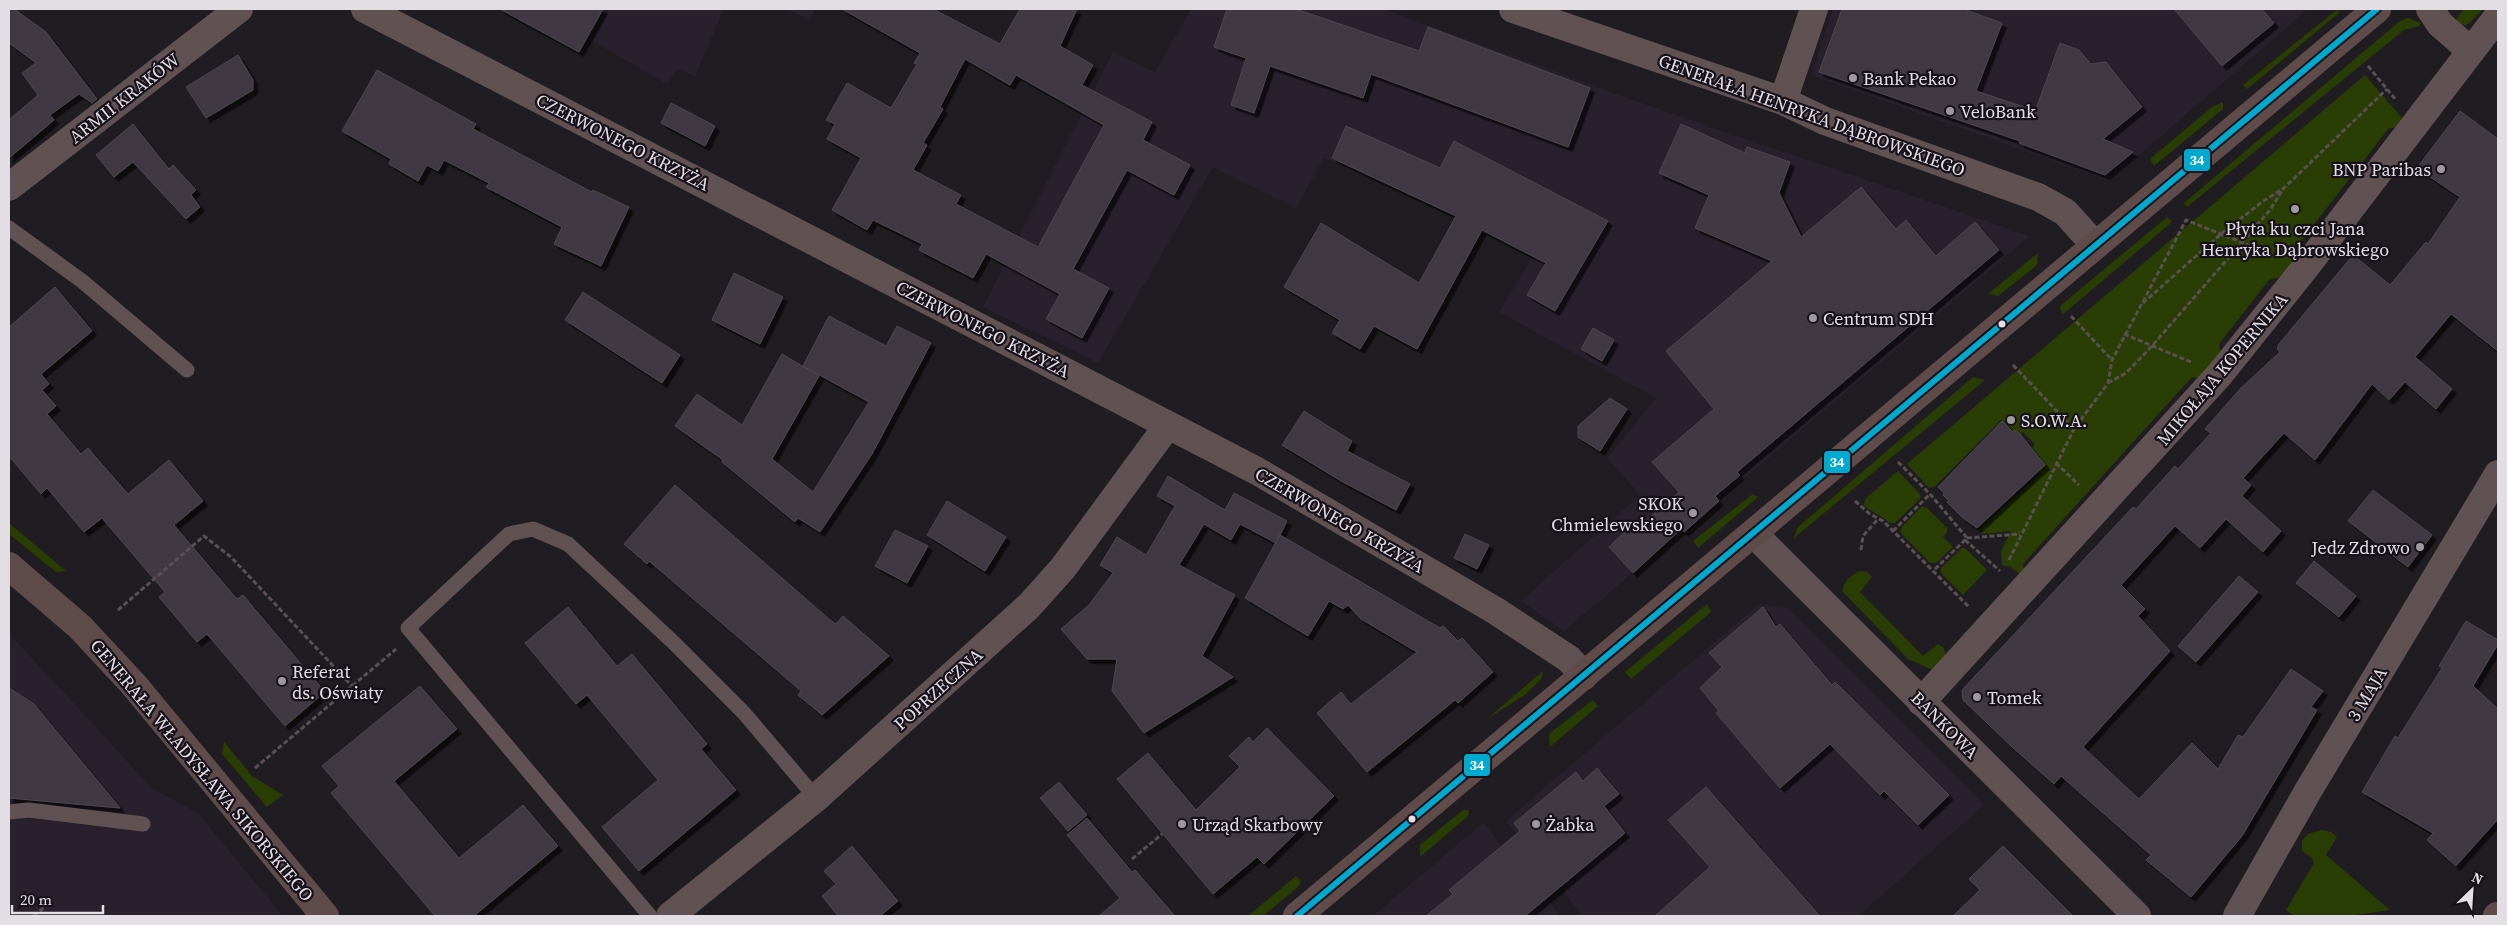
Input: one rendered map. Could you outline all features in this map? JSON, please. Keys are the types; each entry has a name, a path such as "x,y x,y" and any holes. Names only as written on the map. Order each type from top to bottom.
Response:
{"street":[{"name":"ARMII KRAKÓW","path":"9,187 239,9"},
{"name":"CZERWONEGO KRZYŻA","path":"365,9 1256,472 1496,611 1569,660 1584,676"},
{"name":"GENERAŁA HENRYKA DĄBROWSKIEGO","path":"1513,9 1783,101 1825,121 2038,197 2065,212 2095,245"},
{"path":"1783,101 1814,9"},
{"path":"1297,916 2377,9"},
{"path":"2430,9 2440,24 2471,51"},
{"name":"MIKOŁAJA KOPERNIKA","path":"1921,702 2220,374 2305,268 2498,16"},
{"name":"POPRZECZNA","path":"670,916 816,798 994,639 1049,586 1168,425"},
{"name":"3 MAJA","path":"2237,916 2308,791 2498,474"},
{"name":"BANKOWA","path":"1754,534 2137,916"},
{"name":"GENERAŁA WŁADYSŁAWA SIKORSKIEGO","path":"9,566 80,627 134,685 325,916"}],"lane":[{"path":"9,228 82,281 187,370"},
{"path":"650,916 408,628 509,534 533,529 568,544 674,643 744,713 816,798"},
{"path":"9,812 29,810 144,824"}],"path":[{"path":"2140,305 2222,234 2262,202 2284,188 2387,89"},
{"path":"1898,462 1930,494 1966,539 2002,574 2020,534 2074,429 2108,383 2126,373 2152,346 2270,210 2284,188"},
{"path":"2108,383 2112,360 2124,334 2186,220 2305,268"},
{"path":"2071,316 2112,360"},
{"path":"2124,334 2220,374"},
{"path":"2013,365 2074,429"},
{"path":"1892,531 1930,494"},
{"path":"1855,501 1883,521 1990,628"},
{"path":"1861,550 1863,536 1878,519"},
{"path":"1934,571 1966,539 2020,534"},
{"path":"118,610 204,536 231,557 352,686"},
{"path":"255,768 414,635"},
{"path":"1132,860 1162,834"},
{"path":"34,916 50,902"}],"shaded area":[{"path":"609,9 724,9 695,76 678,69 667,84 592,41"},
{"path":"786,9 815,9 809,20"},
{"path":"1191,9 1384,9 1630,99 2030,236 1564,631 1521,601 1640,495 1607,458 1656,398 1499,312 1536,251 1324,158 1296,208 1213,167 1098,363 983,307 1113,52 1155,72"},
{"path":"1833,9 2308,9 2109,181 1811,75"},
{"path":"1759,604 1787,608 1984,805 1858,916 1583,916 1506,821"},
{"path":"9,633 153,789 198,813 283,916 9,916"},
{"path":"1483,823 1561,916 1373,916"}],"green space":[{"path":"2338,9 2339,13 2247,89 2243,85"},
{"path":"2464,9 2483,9 2466,26 2457,22 2457,18"},
{"path":"2408,18 2421,23 2419,26 2404,30 2187,207 2184,203 2400,21"},
{"path":"2365,75 2404,120 2402,127 2389,128 2302,240 2304,255 2288,275 2269,280 2219,344 2222,360 2206,380 2192,377 2023,564 2025,574 2021,575 2011,567 2002,565 2001,551 2011,531 1983,534 1979,530 2040,474 2038,472 2045,465 2032,448 2035,444 2023,432 2019,435 2001,420 1934,487 1929,488 1907,464"},
{"path":"2223,102 2223,109 2154,166 2150,159 2212,107"},
{"path":"2167,217 2172,222 2062,315 2060,306"},
{"path":"2038,253 2037,265 1998,296 1988,294"},
{"path":"1973,377 1985,380 1794,538 1797,528"},
{"path":"1898,471 1920,494 1920,499 1895,523 1889,523 1864,505 1865,499"},
{"path":"1753,494 1758,497 1698,548 1693,541"},
{"path":"1921,507 1926,507 1947,528 1947,532 1943,537 1953,547 1936,563 1930,563 1901,533 1901,528"},
{"path":"9,523 66,571 56,572 9,534"},
{"path":"1962,548 1965,548 1987,570 1963,595 1941,573 1941,568"},
{"path":"1860,571 1867,572 1872,577 1860,592 1923,656 1938,644 1944,648 1946,657 1935,671 1908,659 1842,591 1848,579"},
{"path":"1707,604 1711,612 1631,679 1625,672"},
{"path":"1543,671 1542,678 1526,694 1487,719"},
{"path":"1593,700 1598,706 1550,747 1549,734"},
{"path":"224,742 252,776 283,795 267,807 222,754"},
{"path":"1463,810 1469,810 1468,816 1420,857 1420,845"},
{"path":"2321,830 2331,832 2337,837 2326,855 2390,910 2348,916 2295,916 2286,910 2314,863 2312,858 2302,851 2302,841 2308,834"},
{"path":"1296,876 1301,881 1298,887 1263,916 1248,916"}],"building":[{"path":"9,9 14,9 46,32 97,99 92,103 79,94 50,115 54,120 9,158 9,120 38,95 22,73 36,63 9,43"},
{"path":"500,9 603,9 579,52"},
{"path":"842,9 933,9 1000,44 1020,9 1077,9 1060,46 1093,65 1082,85 1152,122 1143,140 1190,165 1174,195 1127,170 1073,269 1109,288 1082,338 1046,319 1060,294 986,254 973,278 919,250 922,244 873,220 867,230 832,210 861,158 827,139 835,124 826,120 847,83 891,108 917,64 914,63 920,53","holes":["965,59 1010,85 1016,75 1104,125 1038,247 956,204 961,195 913,170 927,145 923,143 943,109 940,107"]},
{"path":"1227,9 1296,9 1419,51 1428,27 1590,88 1568,147 1371,74 1363,98 1270,66 1254,113 1231,105 1246,58 1214,47"},
{"path":"1842,9 1963,9 2002,23 1976,91 2030,109 2031,107 2036,109 2060,43 2079,50 2091,64 2106,62 2142,107 2103,139 2133,152 2105,175 2019,143 2020,141 1819,72"},
{"path":"2174,9 2262,9 2274,23 2222,66"},
{"path":"238,55 253,80 253,90 206,118 186,87"},
{"path":"377,70 476,124 473,129 592,192 593,190 629,207 601,266 554,244 562,227 486,187 489,183 444,160 438,171 427,165 418,181 389,164 391,159 342,131"},
{"path":"671,103 715,126 705,146 661,123"},
{"path":"2460,111 2498,139 2498,351 2451,314 2415,357 2452,389 2436,409 2405,382 2389,400 2372,384 2315,460 2284,433 2243,478 2251,485 2242,496 2281,531 2263,552 2226,519 2200,548 2175,526 2121,585 2145,609 2138,616 2170,651 2083,747 2139,799 2192,743 2218,769 2238,735 2243,737 2291,669 2323,691 2311,707 2317,710 2242,836 2191,897 2146,860 2151,855 2061,776 2054,784 2011,746 1963,700 1962,690 2133,507 2136,509 2175,466 2178,469 2211,433 2205,429 2241,388 2280,352 2277,349 2279,344 2353,255 2390,285 2426,242 2428,244 2460,197 2417,168"},
{"path":"133,124 169,169 173,165 196,190 191,195 200,207 186,219 133,162 114,177 96,155"},
{"name":"Centrum SDH","path":"1681,124 1745,153 1747,147 1790,162 1779,193 1801,237 1861,187 1896,229 1906,220 1936,256 1975,222 1999,250 1737,472 1740,475 1715,496 1719,501 1684,532 1681,529 1633,573 1609,547 1630,527 1634,531 1679,492 1652,462 1714,409 1666,351 1772,261 1695,228 1709,195 1659,173"},
{"path":"1346,126 1440,168 1454,141 1608,221 1555,311 1527,295 1546,263 1482,230 1417,349 1374,326 1360,349 1332,333 1340,320 1284,287 1321,223 1419,283 1456,216 1332,158"},
{"path":"734,273 783,297 760,344 712,320"},
{"path":"55,287 92,331 41,374 49,384 42,390 56,406 47,414 81,454 88,448 128,494 169,460 203,501 174,525 237,599 243,595 325,692 285,726 207,634 197,642 159,597 165,592 102,518 84,532 47,488 41,494 9,456 9,327"},
{"path":"583,292 680,355 662,383 565,320"},
{"path":"829,316 886,346 897,326 931,343 872,454 820,532 798,518 795,522 722,462 723,460 675,426 697,394 742,425 782,354 819,376 772,459 813,492 869,402 803,366"},
{"path":"1593,328 1614,340 1602,361 1581,349"},
{"path":"1610,398 1627,409 1600,451 1578,437 1578,426"},
{"path":"1304,411 1352,441 1347,451 1410,484 1396,510 1341,481 1282,445"},
{"path":"2002,421 2013,432 2014,430 2020,434 2045,465 1977,528 1963,518 1947,502 1949,501 1938,487"},
{"path":"1168,476 1225,510 1234,493 1287,521 1276,543 1240,524 1231,540 1204,524 1179,565 1235,595 1202,656 1233,677 1144,733 1112,691 1117,659 1087,659 1061,629 1089,605 1113,573 1100,565 1117,537 1146,555 1175,506 1157,496"},
{"path":"675,485 829,619 836,624 843,616 889,656 822,715 798,695 801,691 649,561 647,564 624,544"},
{"path":"2373,490 2432,535 2408,567 2348,521"},
{"path":"947,501 1006,537 985,571 927,535"},
{"path":"895,530 928,546 907,583 875,566"},
{"path":"1465,534 1489,545 1477,569 1454,558"},
{"path":"1280,535 1440,628 1443,626 1458,641 1462,638 1493,672 1458,703 1455,700 1367,772 1317,713 1341,692 1351,704 1417,652 1361,619 1348,605 1343,609 1329,601 1308,636 1245,598"},
{"path":"2314,561 2356,596 2339,617 2296,583"},
{"path":"2239,576 2258,592 2196,662 2178,646"},
{"path":"568,607 617,666 632,654 707,744 701,749 736,790 639,871 602,827 658,780 587,695 576,704 525,643"},
{"path":"1763,607 1776,627 1780,624 1832,685 1835,682 1949,795 1918,825 1884,791 1880,795 1830,744 1780,788 1716,713 1719,711 1700,688 1722,667 1709,653"},
{"path":"2466,621 2498,640 2498,644 2473,686 2498,709 2498,819 2456,866 2427,840 2433,833 2362,792 2395,736 2398,738 2442,668 2439,666"},
{"path":"420,686 457,729 394,781 459,858 523,805 558,846 474,916 435,916 331,793 339,786 322,766"},
{"path":"9,688 34,704 120,808 9,798"},
{"path":"1267,728 1334,796 1264,864 1257,857 1213,894 1117,779 1148,753 1196,810 1240,767 1229,756 1249,737 1253,742"},
{"path":"1597,768 1619,794 1604,806 1625,833 1525,916 1426,916 1453,894 1449,890 1520,831 1514,823 1576,772 1583,781"},
{"path":"1059,782 1087,815 1068,831 1040,798"},
{"path":"1706,787 1820,916 1655,916 1710,867 1668,820"},
{"path":"1087,818 1132,872 1135,870 1175,916 1099,916 1120,898 1067,835"},
{"path":"852,846 898,901 880,916 838,916 822,896 836,884 824,871"},
{"path":"2003,846 2073,916 1953,916 1980,890 1969,879"}],"transit line":[{"name":"34","path":"1297,916 2377,9"}],"place":[{"name":"Bank Pekao","path":"1853,78"},
{"name":"VeloBank","path":"1950,111"},
{"name":"BNP Paribas","path":"2441,169"},
{"name":"Płyta ku czci Jana Henryka Dąbrowskiego","path":"2295,209"},
{"name":"Centrum SDH","path":"1813,318"},
{"name":"S.O.W.A.","path":"2011,420"},
{"name":"SKOK Chmielewskiego","path":"1693,513"},
{"name":"Jedz Zdrowo","path":"2420,547"},
{"name":"Referat ds. Oświaty","path":"282,681"},
{"name":"Tomek","path":"1977,697"},
{"name":"Urząd Skarbowy","path":"1182,824"},
{"name":"Żabka","path":"1536,824"}]}
